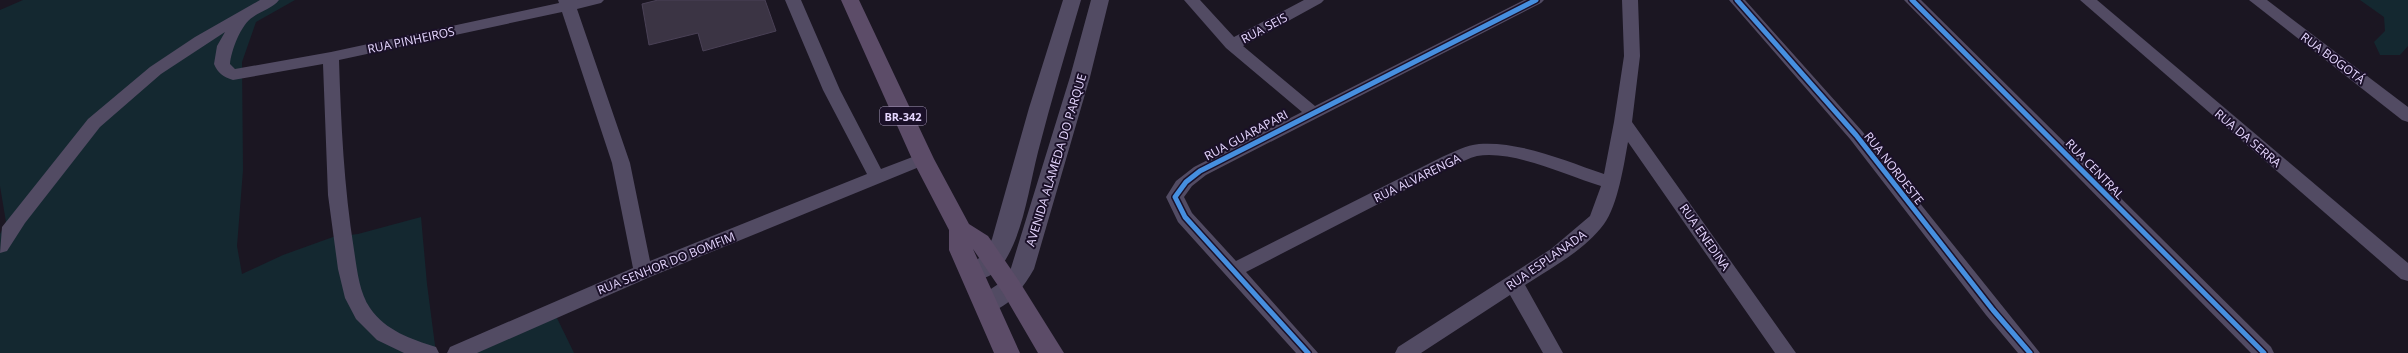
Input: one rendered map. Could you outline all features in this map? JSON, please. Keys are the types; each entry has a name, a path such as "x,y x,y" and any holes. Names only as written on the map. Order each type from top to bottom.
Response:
{"main road":[{"name":"BR-342","path":"850,0 923,159 960,230 961,250 1011,287 1051,353"},
{"name":"BR-342","path":"983,267 986,304 1007,353"}],"street":[{"path":"0,246 19,215 94,123 150,74 245,14 272,0"},
{"name":"RUA PINHEIROS","path":"245,14 223,52 222,68 227,73 233,75 331,57 567,3 596,0"},
{"path":"793,0 820,66 850,128 877,177"},
{"path":"983,267 1004,239 1040,108 1072,0"},
{"name":"AVENIDA ALAMEDA DO PARQUE","path":"986,304 1011,287 1018,280 1080,78 1100,0"},
{"path":"1192,0 1232,45 1312,112"},
{"name":"RUA SEIS","path":"1232,45 1316,0"},
{"name":"RUA GUARAPARI","path":"1308,353 1185,217 1175,197 1179,188 1185,181 1200,170 1312,112 1519,10 1536,0"},
{"name":"RUA ESPLANADA","path":"1404,353 1514,284 1589,230 1598,219 1605,205 1611,183 1623,122 1632,56 1630,0"},
{"name":"RUA NORDESTE","path":"1737,0 1856,136 1993,310 2030,353"},
{"name":"RUA CENTRAL","path":"1912,0 2264,353"},
{"name":"RUA DA SERRA","path":"2088,0 2408,274"},
{"name":"RUA BOGOTÁ","path":"2257,0 2408,116"},
{"path":"567,3 621,163 643,272"},
{"path":"331,57 332,145 344,245 355,299 363,314 377,330 391,340 429,353"},
{"name":"RUA ENEDINA","path":"1623,122 1786,353"},
{"name":"RUA ALVARENGA","path":"1234,270 1448,161 1480,150 1496,150 1518,154 1611,183"},
{"name":"RUA SENHOR DO BOMFIM","path":"457,353 643,272 923,159"},
{"path":"1514,284 1553,353"}],"shaded area":[{"path":"23,0 295,0 256,22 242,62 243,170 237,246 242,274 283,255 333,237 358,234 421,217 427,284 436,353 0,353 0,234 6,222 0,186 0,10"},
{"path":"2360,0 2408,0 2408,46 2400,55 2380,55 2374,42 2385,31 2384,17"},
{"path":"556,316 574,353 464,353"}],"building":[{"path":"658,0 765,0 776,31 703,51 698,33 649,45 642,4"}],"cycle path":[{"path":"1308,353 1185,217 1175,197 1180,188 1200,171 1536,0"},
{"path":"1737,0 1856,135 1993,310 2030,353"},
{"path":"1912,0 2264,353"}]}
